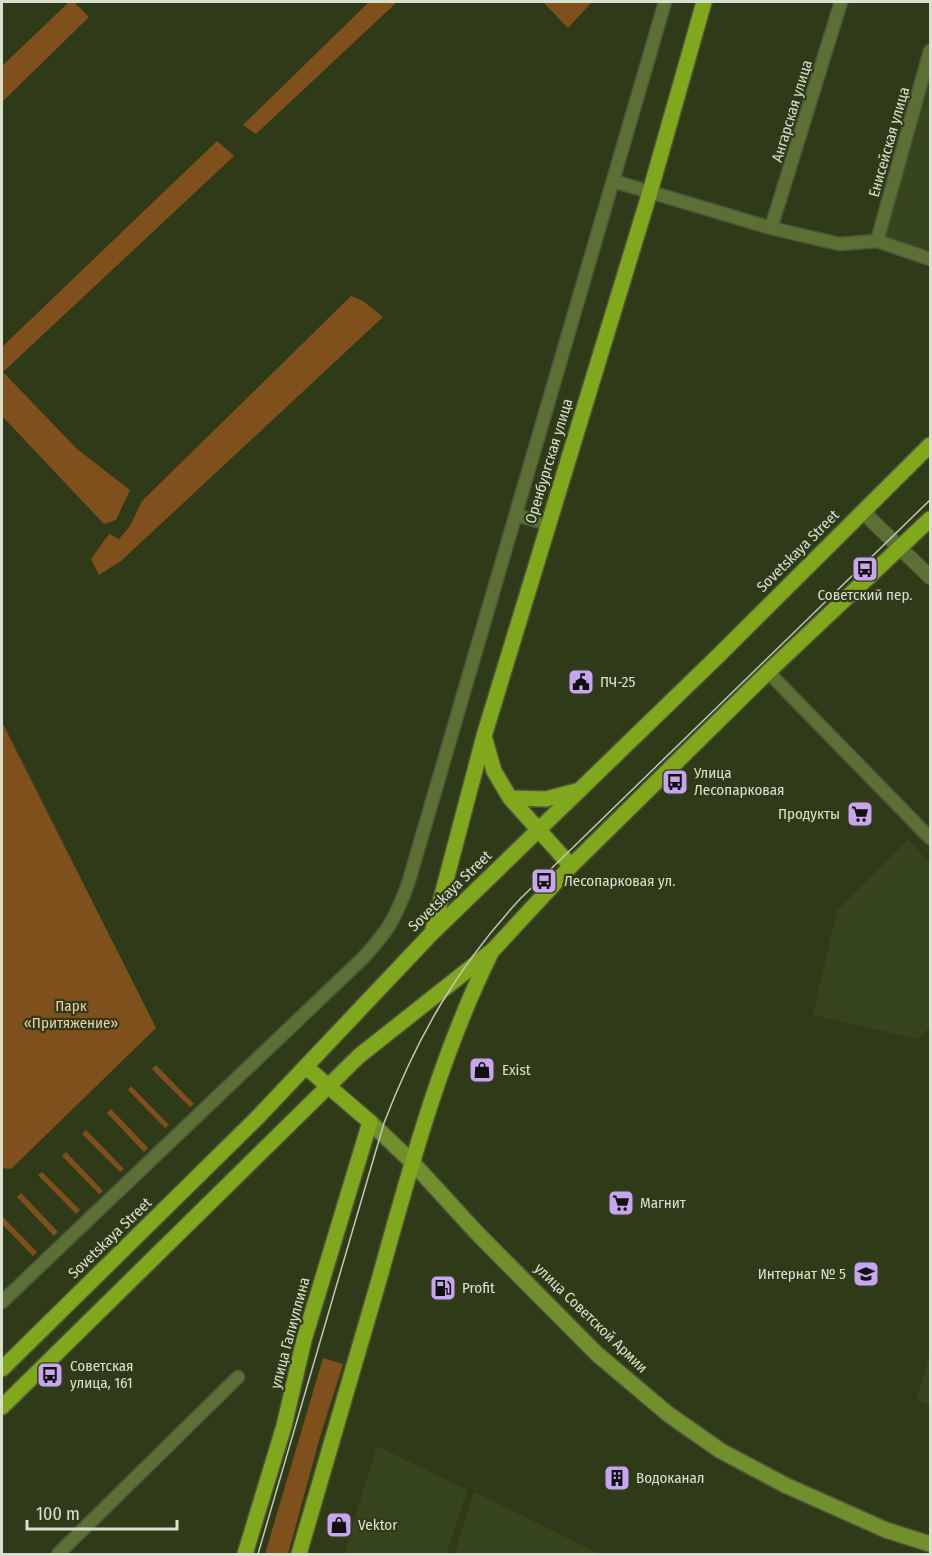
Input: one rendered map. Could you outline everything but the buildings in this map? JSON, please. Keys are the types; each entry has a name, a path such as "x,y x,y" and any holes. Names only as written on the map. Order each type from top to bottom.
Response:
{"main road":[{"name":"Оренбургская улица","path":"432,933 484,736 650,192 704,2"},
{"name":"Sovetskaya Street","path":"2,1369 249,1127 432,933 930,445"},
{"path":"2,1407 359,1056 493,950 571,866 768,672 930,519"},
{"path":"484,736 494,771 510,798 571,866"},
{"path":"510,798 546,799 580,790"},
{"path":"299,1554 412,1162 442,1068 466,1004 493,950"},
{"name":"улица Советской Армии","path":"306,1066 412,1162 478,1234 597,1354 668,1414 721,1451 784,1485 886,1530 930,1544"},
{"name":"улица Галиуллина","path":"245,1554 284,1426 304,1340 370,1122"}],"street":[{"path":"2,1302 354,966 385,935 397,914 408,884 665,2"},
{"name":"Ангарская улица","path":"771,228 841,2"},
{"name":"Енисейская улица","path":"877,241 930,51"},
{"path":"613,181 771,228 839,244 877,241 930,259"},
{"path":"863,512 930,577"},
{"path":"516,515 549,524"},
{"path":"768,672 930,838"},
{"path":"58,1554 238,1377"}],"shaded area":[{"path":"930,78 930,250 885,237"},
{"path":"908,840 930,863 930,1027 918,1039 813,1015 837,911"},
{"path":"930,1353 930,1405 917,1400"},
{"path":"377,1446 467,1490 446,1554 344,1554"},
{"path":"474,1492 600,1554 455,1554"}],"green space":[{"path":"69,2 74,2 89,17 2,102 2,66"},
{"path":"369,2 397,2 256,134 243,125"},
{"path":"543,2 590,2 591,3 568,28"},
{"path":"217,141 234,156 3,372 77,449 130,490 116,520 104,524 2,416 2,347"},
{"path":"351,296 363,301 383,317 121,561 99,575 91,559 109,534 119,539 130,526 142,501"},
{"name":"Парк «Притяжение»","path":"2,722 156,1028 11,1169 2,1168"},
{"path":"156,1065 194,1104 190,1107 152,1069"},
{"path":"131,1086 169,1125 165,1128 128,1090"},
{"path":"111,1109 148,1148 144,1152 107,1113"},
{"path":"86,1130 124,1169 120,1172 82,1134"},
{"path":"66,1152 103,1191 99,1194 62,1156"},
{"path":"42,1172 80,1210 76,1214 38,1175"},
{"path":"21,1193 58,1232 54,1236 17,1197"},
{"path":"2,1216 37,1252 33,1256 2,1224"},
{"path":"323,1358 343,1364 288,1554 265,1554"}],"tram line":[{"path":"258,1554 384,1123 410,1061 458,977 497,925 520,899 930,500"}],"place":[{"name":"Советский пер.","path":"865,569"},
{"name":"ПЧ-25","path":"581,682"},
{"name":"Улица Лесопарковая","path":"675,782"},
{"name":"Продукты","path":"860,814"},
{"name":"Лесопарковая ул.","path":"544,881"},
{"name":"Exist","path":"482,1070"},
{"name":"Магнит","path":"621,1203"},
{"name":"Интернат № 5","path":"866,1274"},
{"name":"Profit","path":"443,1288"},
{"name":"Советская улица, 161","path":"50,1375"},
{"name":"Водоканал","path":"617,1478"},
{"name":"Vektor","path":"339,1525"}]}
